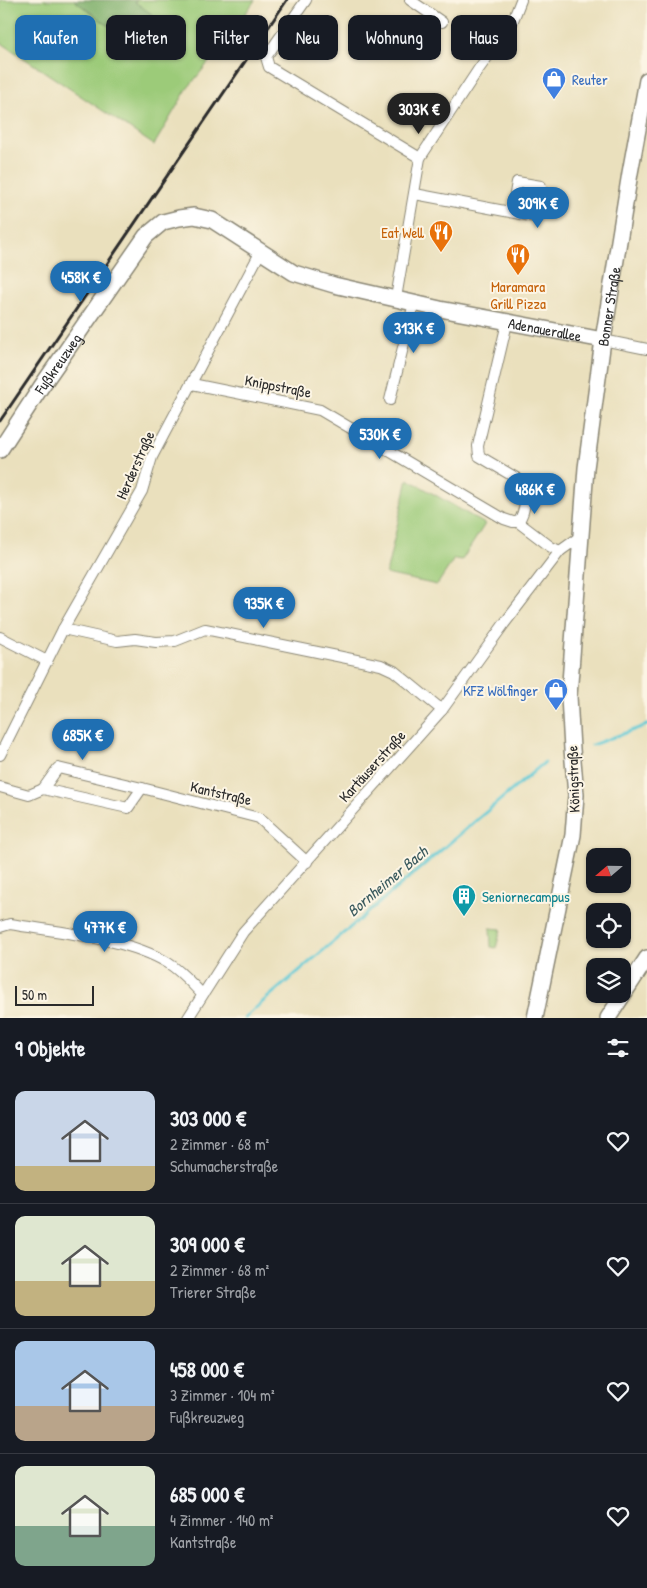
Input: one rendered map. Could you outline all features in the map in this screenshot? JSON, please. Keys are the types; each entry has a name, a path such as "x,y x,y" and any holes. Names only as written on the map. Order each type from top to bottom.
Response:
{"street":[{"path":"306,0 266,57 269,67 420,158"},
{"path":"410,0 442,22"},
{"path":"396,298 420,158 478,70 512,23 521,0"},
{"name":"Bonner Straße","path":"581,536 586,468 603,340 647,80"},
{"path":"415,194 512,211"},
{"name":"Fußkreuzweg","path":"0,450 41,387 146,236 163,222 194,216 212,220 260,251"},
{"name":"Adenauerallee","path":"260,251 294,273 334,285 507,323 647,349"},
{"name":"Herderstraße","path":"0,755 63,629 142,491 152,458 260,251"},
{"path":"390,400 414,303"},
{"path":"507,323 478,446 479,456 518,479 525,487 526,496 522,517 518,522"},
{"name":"Knippstraße","path":"192,384 320,410 504,519 518,522 551,547 560,551"},
{"name":"Kartäuserstraße","path":"188,1018 243,932 442,710 560,551 581,536"},
{"name":"Königstraße","path":"535,1018 573,835 576,795 569,696 581,536"},
{"path":"63,629 117,641 135,639 156,642 175,641 205,629 332,654 381,665 394,672 442,710"},
{"path":"0,637 47,661"},
{"name":"Kantstraße","path":"43,788 58,768 259,818 307,862"},
{"path":"0,787 29,795 43,788 128,808 142,788"},
{"path":"0,927 10,924 107,941 150,954 170,964 202,994"},
{"path":"608,1018 647,958"}],"green space":[{"path":"0,0 74,0 94,15 15,15 15,52 0,42"},
{"path":"74,0 136,0 135,2 153,15 106,15 106,24"},
{"path":"136,0 255,0 244,15 196,15 196,60 210,60 187,89 154,145 27,60 96,60 96,16 106,24 106,60 186,60 186,15 137,15"},
{"path":"408,479 485,524 462,560 454,559 437,585 386,574"},
{"path":"490,928 501,929 496,948 491,947"}],"waterway":[{"path":"592,745 647,725"},
{"name":"Bornheimer Bach","path":"245,1018 545,762"}],"railway":[{"path":"0,421 287,0"}],"place":[{"name":"Reuter","path":"554,100"},
{"name":"Eat Well","path":"441,253"},
{"name":"Maramara Grill Pizza","path":"518,276"},
{"name":"KFZ Wölfinger","path":"556,711"},
{"name":"Seniornecampus","path":"464,917"}]}
